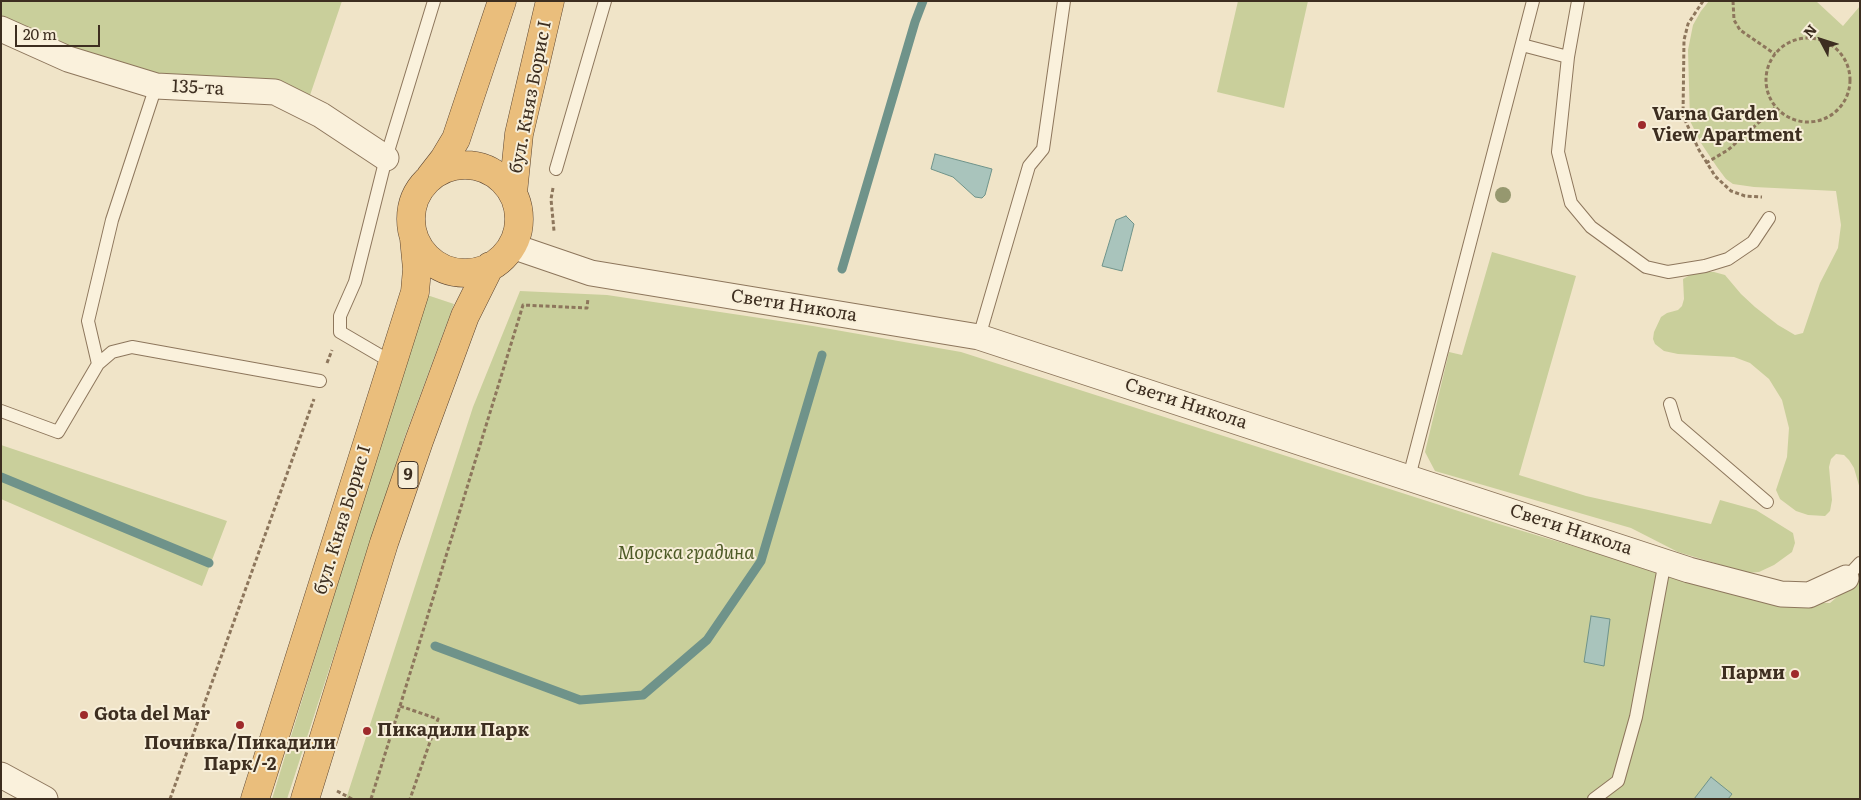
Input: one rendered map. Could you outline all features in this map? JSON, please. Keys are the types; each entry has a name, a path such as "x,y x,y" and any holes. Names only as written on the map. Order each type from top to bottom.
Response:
{"highway":[{"name":"9","path":"430,178 444,169 459,165 475,165 490,170 503,180 513,193 519,210 518,229 512,246 502,258 476,272 461,273 446,270 432,262 422,252 414,238 411,222 412,205 419,190 444,159 456,139 502,1"},
{"name":"бул. Княз Борис I","path":"513,193 520,134 550,1"},
{"name":"бул. Княз Борис I","path":"255,799 415,292 417,269 414,238"},
{"name":"9","path":"305,799 384,543 419,441 465,316 490,266"}],"street":[{"name":"135-та","path":"1,29 68,59 156,86 275,92 321,114 386,158"},
{"name":"Свети Никола","path":"512,246 591,273 979,337 1409,476 1665,562 1781,594 1809,596 1853,570"},
{"path":"1,775 45,799"}],"lane":[{"path":"393,362 340,332 340,316 355,282 386,158 434,1"},
{"path":"556,169 605,1"},
{"path":"979,337 1029,166 1043,149 1064,1"},
{"path":"1409,476 1533,1"},
{"path":"1578,1 1568,57 1558,152 1571,203 1591,227 1646,267 1668,272 1705,266 1728,259 1753,242 1769,218"},
{"path":"1522,45 1568,57"},
{"path":"98,364 88,321 112,220 156,86"},
{"path":"1,411 58,432 98,364 112,352 132,346 320,381"},
{"path":"1670,404 1676,424 1767,502"},
{"path":"1594,799 1618,781 1636,717 1665,562"}],"path":[{"path":"1703,1 1688,24 1684,40 1683,116 1706,163 1715,176 1731,191 1745,196 1764,198 1770,205 1769,218"},
{"path":"1733,1 1734,20 1740,30 1775,54"},
{"path":"1805,38 1819,39 1831,45 1841,54 1847,65 1850,78 1848,92 1843,104 1833,113 1821,120 1806,122 1792,120 1775,108 1766,87 1766,72 1775,54 1792,41 1805,38"},
{"path":"1706,163 1728,150 1775,108"},
{"path":"555,238 551,199 556,169"},
{"path":"371,799 523,305 587,308 591,273"},
{"path":"170,799 320,381 340,332"},
{"path":"400,706 438,719 410,799"}],"green space":[{"path":"1,1 342,1 306,107 156,86 1,29"},
{"path":"1238,1 1308,1 1284,108 1217,92"},
{"path":"1709,1 1816,1 1843,26 1860,6 1860,489 1854,468 1849,460 1844,455 1836,454 1831,459 1829,467 1832,500 1830,511 1825,516 1808,515 1796,511 1780,499 1776,490 1787,457 1789,428 1782,400 1769,379 1750,363 1734,357 1678,354 1664,351 1655,344 1653,339 1661,317 1678,310 1682,306 1684,299 1683,279 1692,274 1704,272 1725,275 1741,294 1778,325 1795,335 1803,333 1820,283 1838,248 1841,225 1836,191 1754,187 1733,184 1726,179 1701,143 1690,121 1688,50 1693,25"},
{"path":"1492,252 1576,276 1519,475 1586,496 1711,524 1720,500 1756,510 1793,533 1795,543 1792,552 1774,565 1759,572 1748,573 1678,552 1631,528 1435,471 1425,452 1449,352 1462,355"},
{"name":"Морска градина","path":"520,291 607,295 813,326 961,352 1499,524 1764,603 1830,603 1860,577 1860,799 346,799 473,407"},
{"path":"424,294 454,304 405,436 287,799 272,799 406,358"},
{"path":"1,445 227,521 202,586 1,499"}],"water":[{"path":"935,154 992,169 985,195 982,198 975,197 953,177 931,169"},
{"path":"1126,216 1134,224 1122,271 1102,266 1116,220"},
{"path":"1591,616 1610,619 1604,666 1584,662"},
{"path":"1711,777 1732,794 1728,799 1694,799"}],"waterway":[{"path":"842,269 915,22 923,1"},
{"path":"435,646 580,700 643,695 707,640 761,561 822,355"},
{"path":"1,477 209,563"}],"place":[{"name":"Varna Garden View Apartment","path":"1642,125"},
{"name":"Парми","path":"1795,674"},
{"name":"Gota del Mar","path":"84,715"},
{"name":"Почивка/Пикадили Парк/-2","path":"240,725"},
{"name":"Пикадили Парк","path":"367,731"}]}
